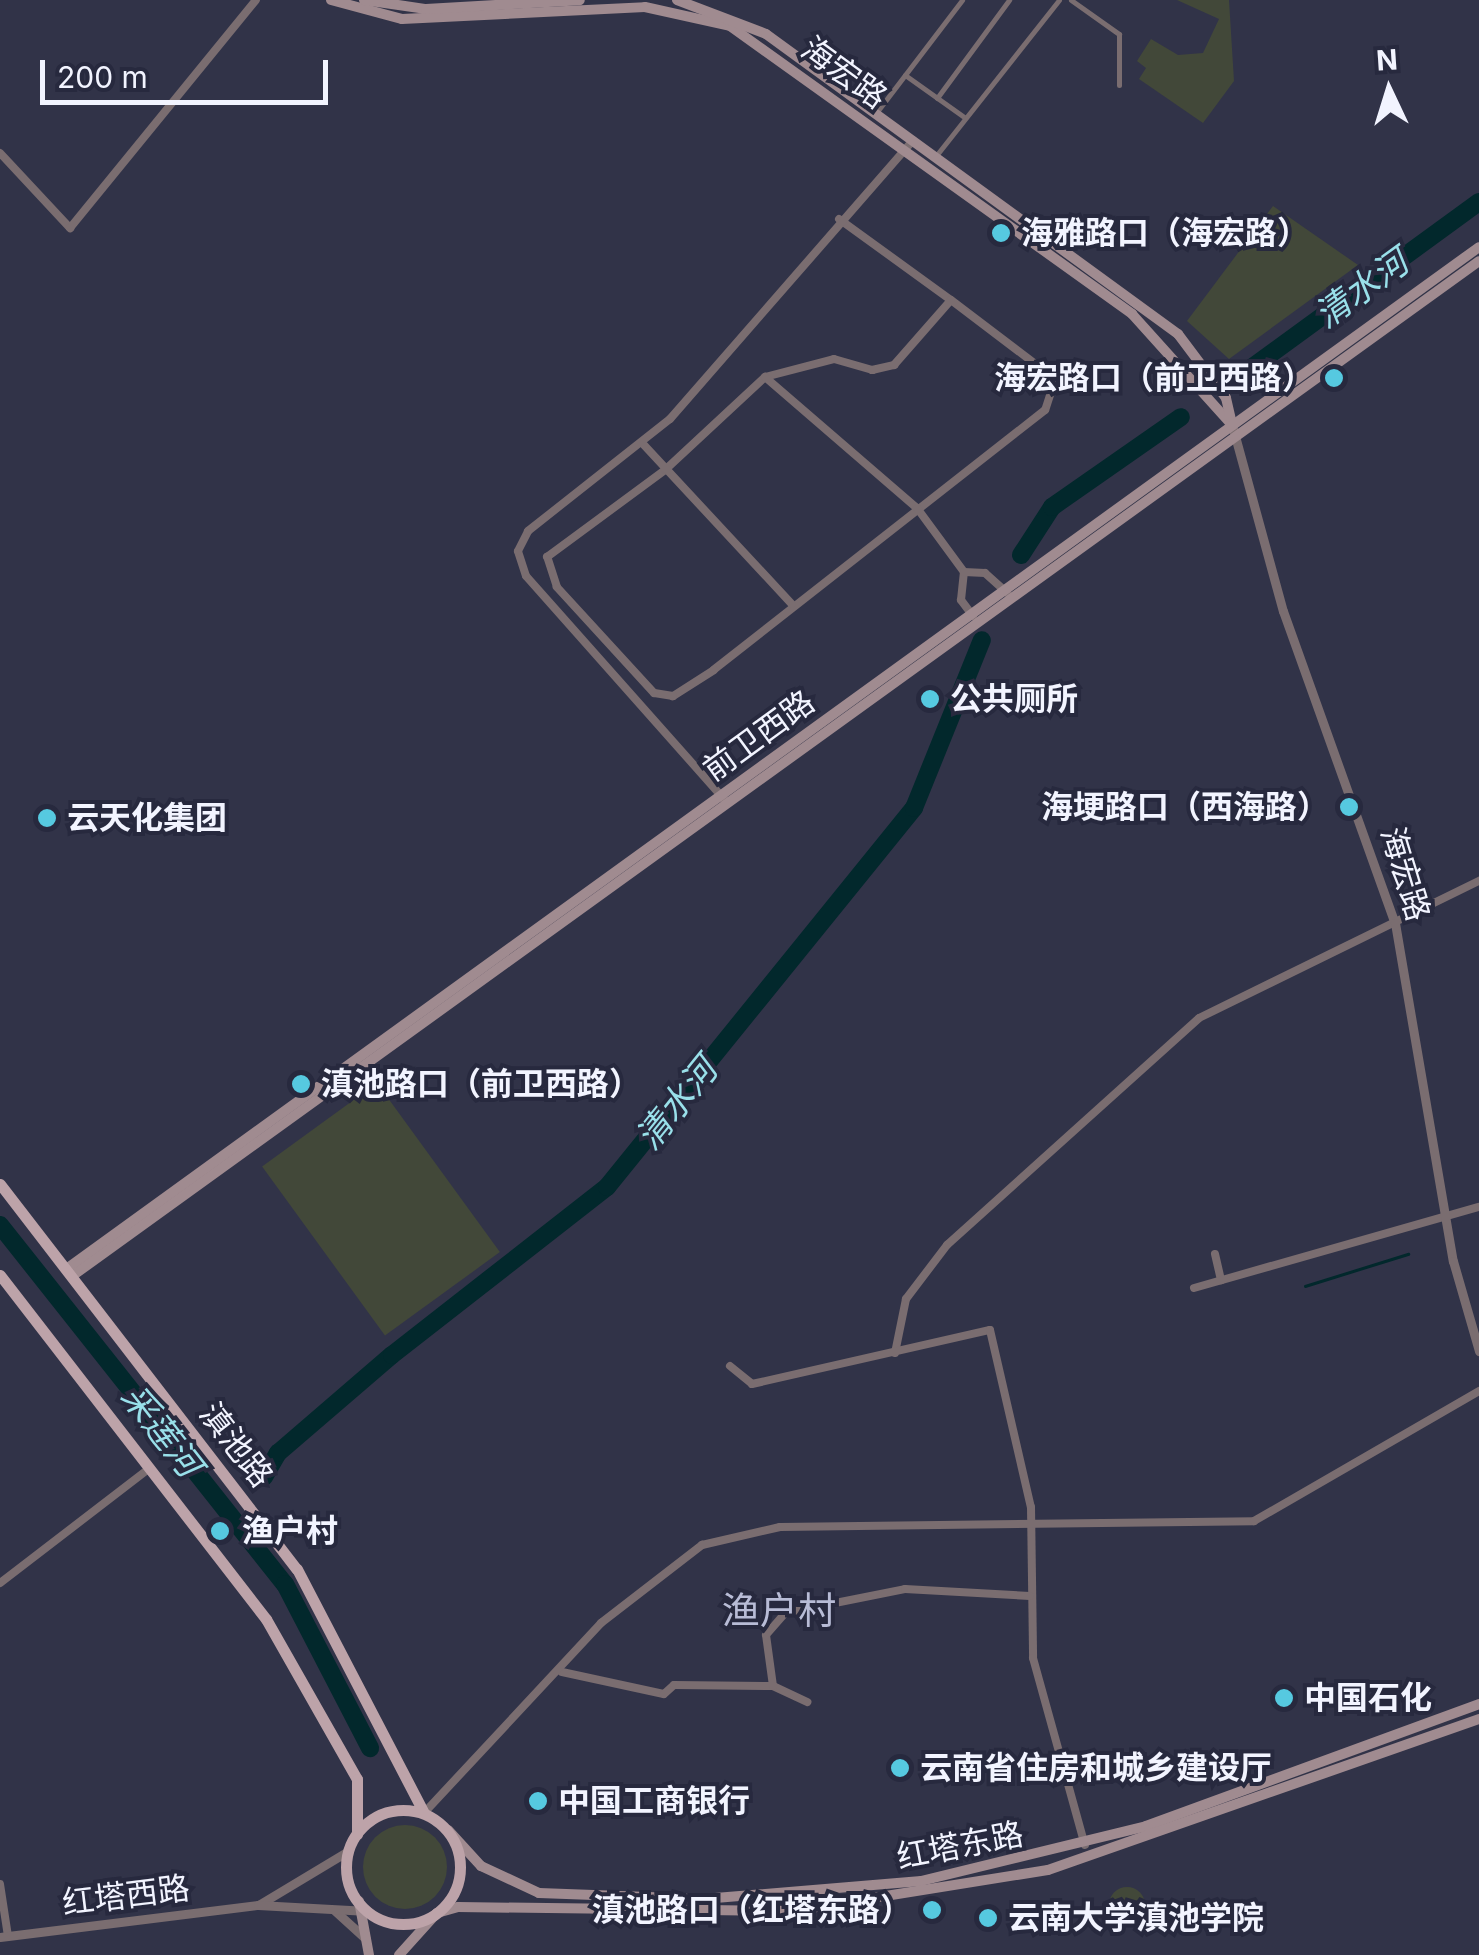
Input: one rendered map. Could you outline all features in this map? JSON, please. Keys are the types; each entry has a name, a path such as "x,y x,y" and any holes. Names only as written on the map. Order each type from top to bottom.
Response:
{"main road":[{"name":"海宏路","path":"331,0 402,19 644,7 708,18 761,43 909,144 1132,314 1234,430"},
{"path":"364,0 426,9 580,0"},
{"name":"海宏路","path":"677,0 766,34 876,114 909,144 935,157 1178,334 1226,398 1234,430"},
{"name":"前卫西路","path":"1234,430 1479,247"},
{"name":"前卫西路","path":"72,1270 1006,592 1479,261"},
{"name":"滇池路","path":"0,1184 72,1270 296,1568 424,1813"},
{"path":"0,1275 150,1468 307,1687 357,1779 358,1834"},
{"name":"红塔东路","path":"448,1830 481,1866 524,1889 618,1898 846,1890 1084,1845 1479,1704"},
{"name":"红塔东路","path":"436,1913 476,1905 792,1911 972,1886 1117,1848 1479,1719"},
{"path":"369,1955 363,1908 346,1853 358,1834 393,1810 424,1813 448,1830 459,1878 436,1913 398,1955"},
{"path":"363,1908 399,1924 436,1913"}],"street":[{"path":"0,153 70,228 256,0"},
{"path":"876,114 962,0"},
{"path":"937,98 1009,0"},
{"path":"935,157 1059,0"},
{"path":"1072,0 1119,34 1119,86"},
{"path":"905,75 964,117"},
{"path":"724,799 519,564 528,531 644,444 909,144"},
{"path":"839,220 950,300 1053,386 1045,410 792,604 714,670 673,696 654,693 556,587 547,557 665,470 764,377 834,359 872,370 894,365 950,300"},
{"path":"764,377 917,508 964,572 961,600 974,617"},
{"name":"海宏路","path":"1234,430 1283,611 1395,923 1420,1028 1445,1216 1479,1351"},
{"path":"644,444 792,604"},
{"path":"964,572 985,573 1006,592"},
{"path":"896,1353 906,1299 947,1244 1199,1018 1479,881"},
{"path":"1194,1288 1479,1207"},
{"path":"1215,1254 1221,1280"},
{"path":"730,1366 752,1384 990,1330 1032,1528 1033,1658 1084,1845"},
{"path":"424,1813 562,1672 601,1623 702,1545 780,1527 1032,1528 1254,1521 1479,1391"},
{"path":"0,1583 150,1468"},
{"path":"773,1686 766,1635 785,1613 905,1589 1030,1596"},
{"path":"562,1672 664,1694 674,1685 773,1686 808,1702"},
{"path":"258,1905 346,1853"},
{"path":"0,1884 4,1936"},
{"path":"258,1905 363,1908"},
{"name":"红塔西路","path":"4,1936 258,1905"},
{"path":"332,1909 366,1939"}],"green space":[{"path":"1177,0 1229,0 1234,81 1203,123 1139,79 1146,68 1137,61 1151,39 1178,55 1203,53 1219,19"},
{"path":"1273,206 1358,265 1229,359 1187,321"},
{"path":"377,1083 500,1252 385,1336 262,1166"},
{"path":"405,1825 421,1828 435,1837 444,1851 444,1883 435,1897 421,1906 405,1909 389,1906 375,1897 366,1883 363,1867 366,1851 375,1837 389,1828"},
{"path":"1127,1887 1140,1892 1145,1905 1140,1918 1127,1923 1114,1918 1109,1905 1114,1892"}],"waterway":[{"name":"清水河","path":"1243,374 1479,202"},
{"name":"清水河","path":"1021,555 1052,507 1181,417"},
{"name":"清水河","path":"264,1477 278,1453 392,1355 607,1187 914,808 982,640"},
{"name":"采莲河","path":"0,1225 285,1584 370,1748"},
{"path":"1305,1286 1408,1254"}],"place":[{"name":"海雅路口（海宏路）","path":"1001,233"},
{"name":"海宏路口（前卫西路）","path":"1334,378"},
{"name":"公共厕所","path":"930,699"},
{"name":"海埂路口（西海路）","path":"1349,807"},
{"name":"云天化集团","path":"47,818"},
{"name":"滇池路口（前卫西路）","path":"301,1084"},
{"name":"渔户村","path":"220,1531"},
{"name":"中国石化","path":"1284,1698"},
{"name":"云南省住房和城乡建设厅","path":"900,1768"},
{"name":"中国工商银行","path":"538,1801"},
{"name":"滇池路口（红塔东路）","path":"932,1910"},
{"name":"云南大学滇池学院","path":"988,1918"}],"district":[{"name":"渔户村","path":"779,1611"}]}
